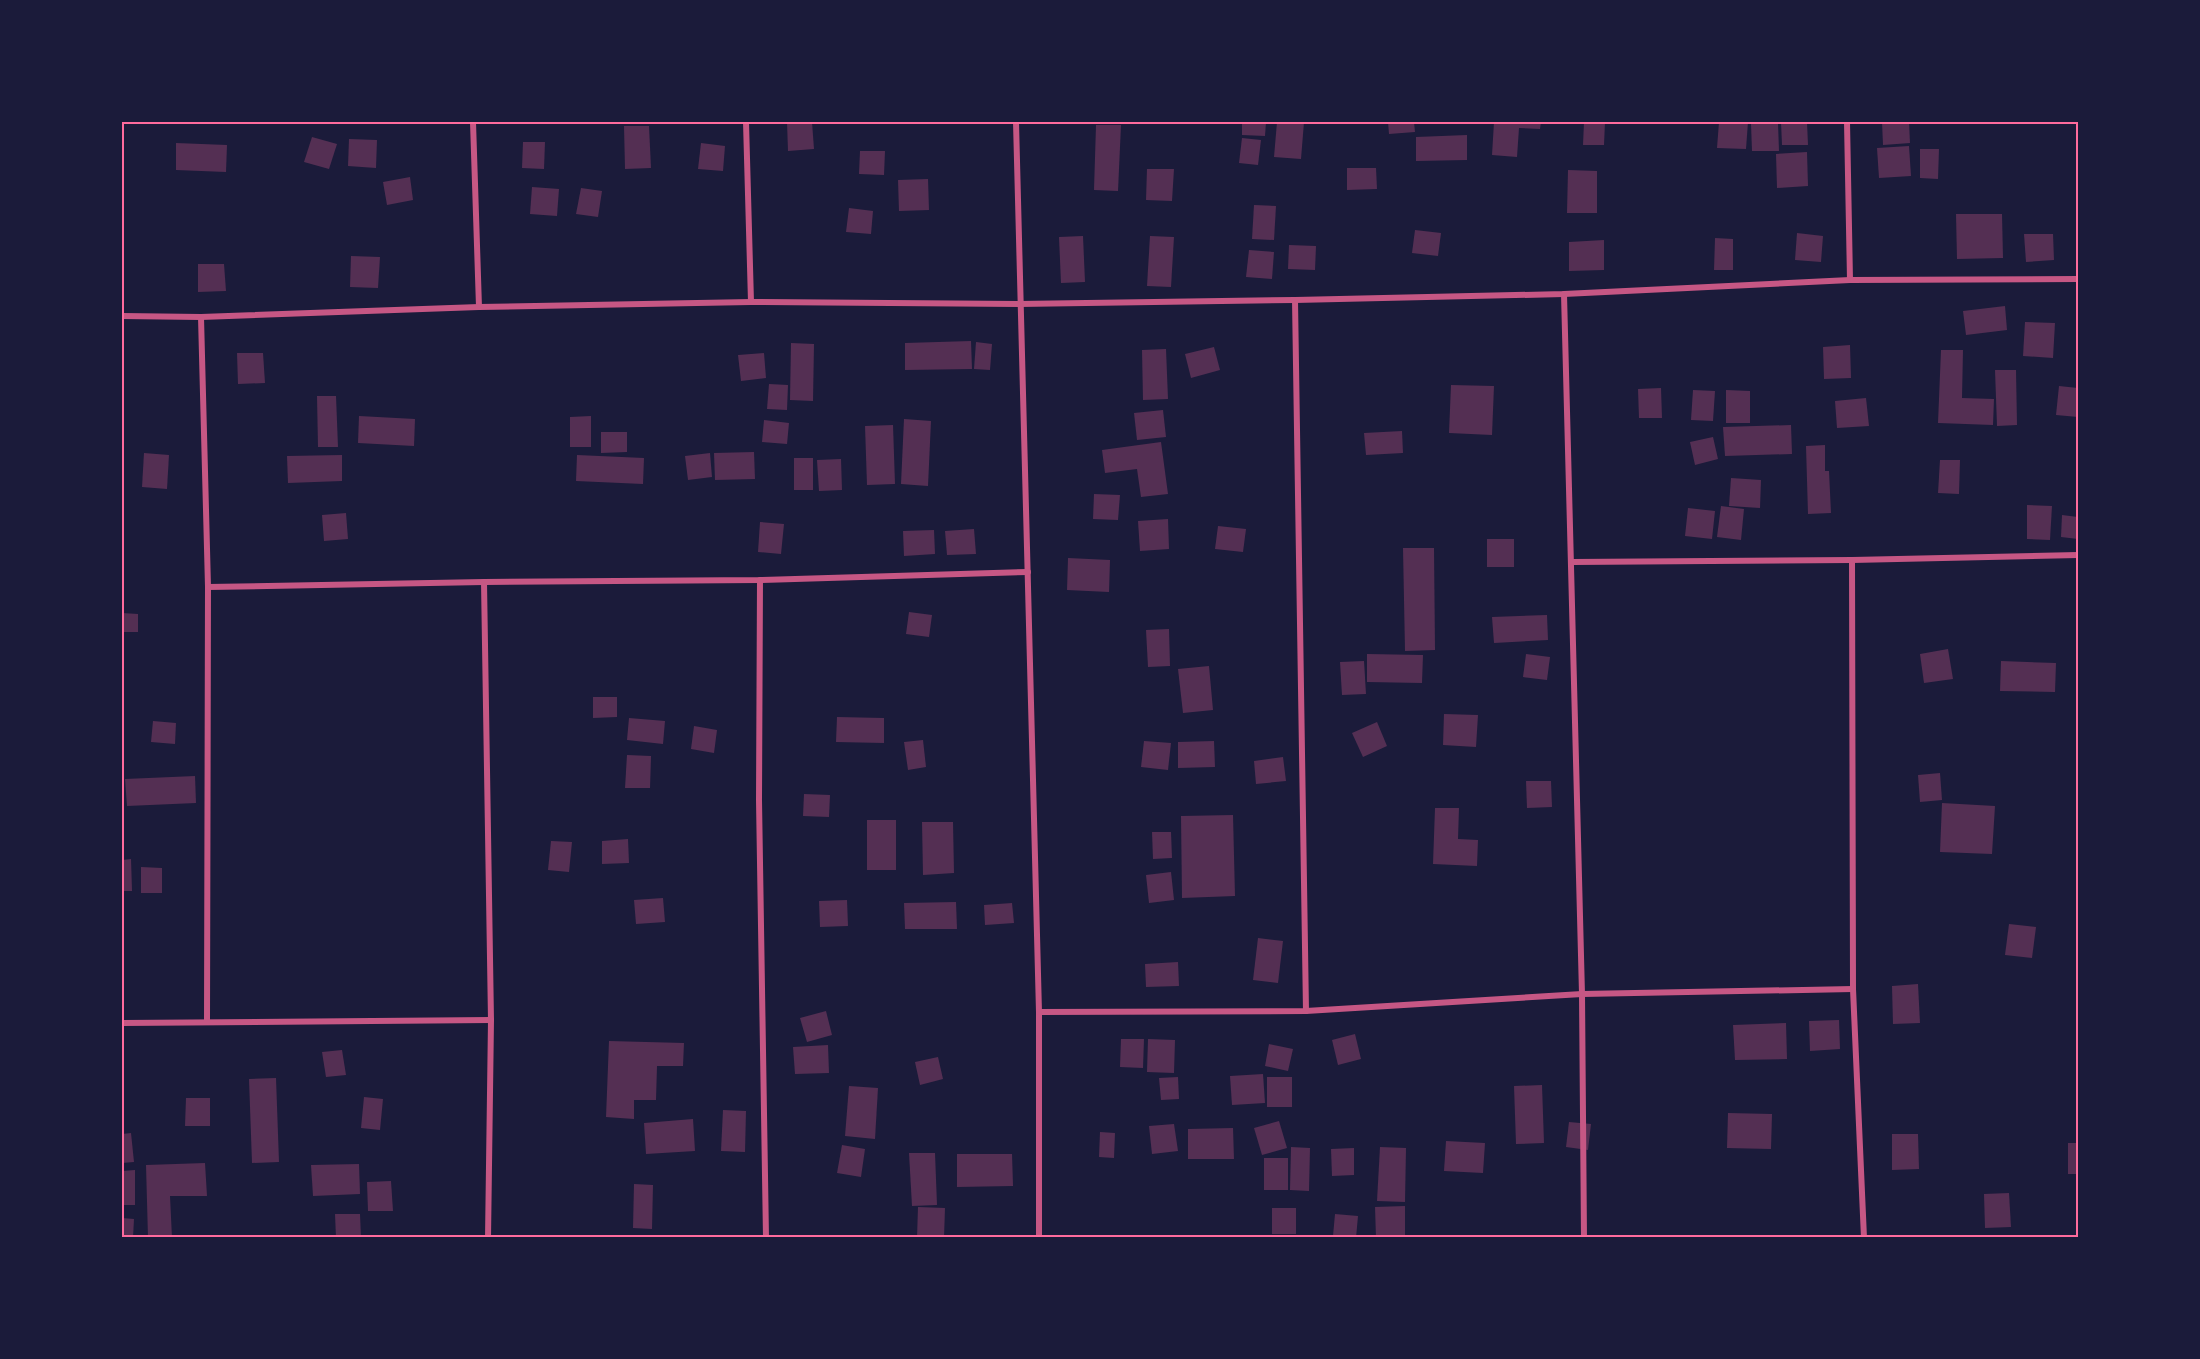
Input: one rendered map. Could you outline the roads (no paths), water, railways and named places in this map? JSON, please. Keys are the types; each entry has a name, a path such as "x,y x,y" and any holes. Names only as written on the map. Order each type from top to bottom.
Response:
{"street":[{"path":"473,122 478,307"},
{"path":"746,122 751,302"},
{"path":"1016,122 1039,1012 1039,1238"},
{"path":"1847,122 1850,280"},
{"path":"122,316 201,317 478,307 751,302 1020,304 1295,300 1564,294 1850,280 2079,279"},
{"path":"1564,294 1582,994 1584,1238"},
{"path":"1295,300 1306,1011"},
{"path":"201,317 208,587 207,1022"},
{"path":"1572,562 1852,560 2079,555"},
{"path":"1852,560 1853,989 1864,1238"},
{"path":"208,587 760,580 1028,572"},
{"path":"760,580 759,800 766,1238"},
{"path":"484,582 491,1020 488,1238"},
{"path":"1039,1012 1306,1011 1582,994 1853,989"},
{"path":"122,1023 491,1020"}]}
